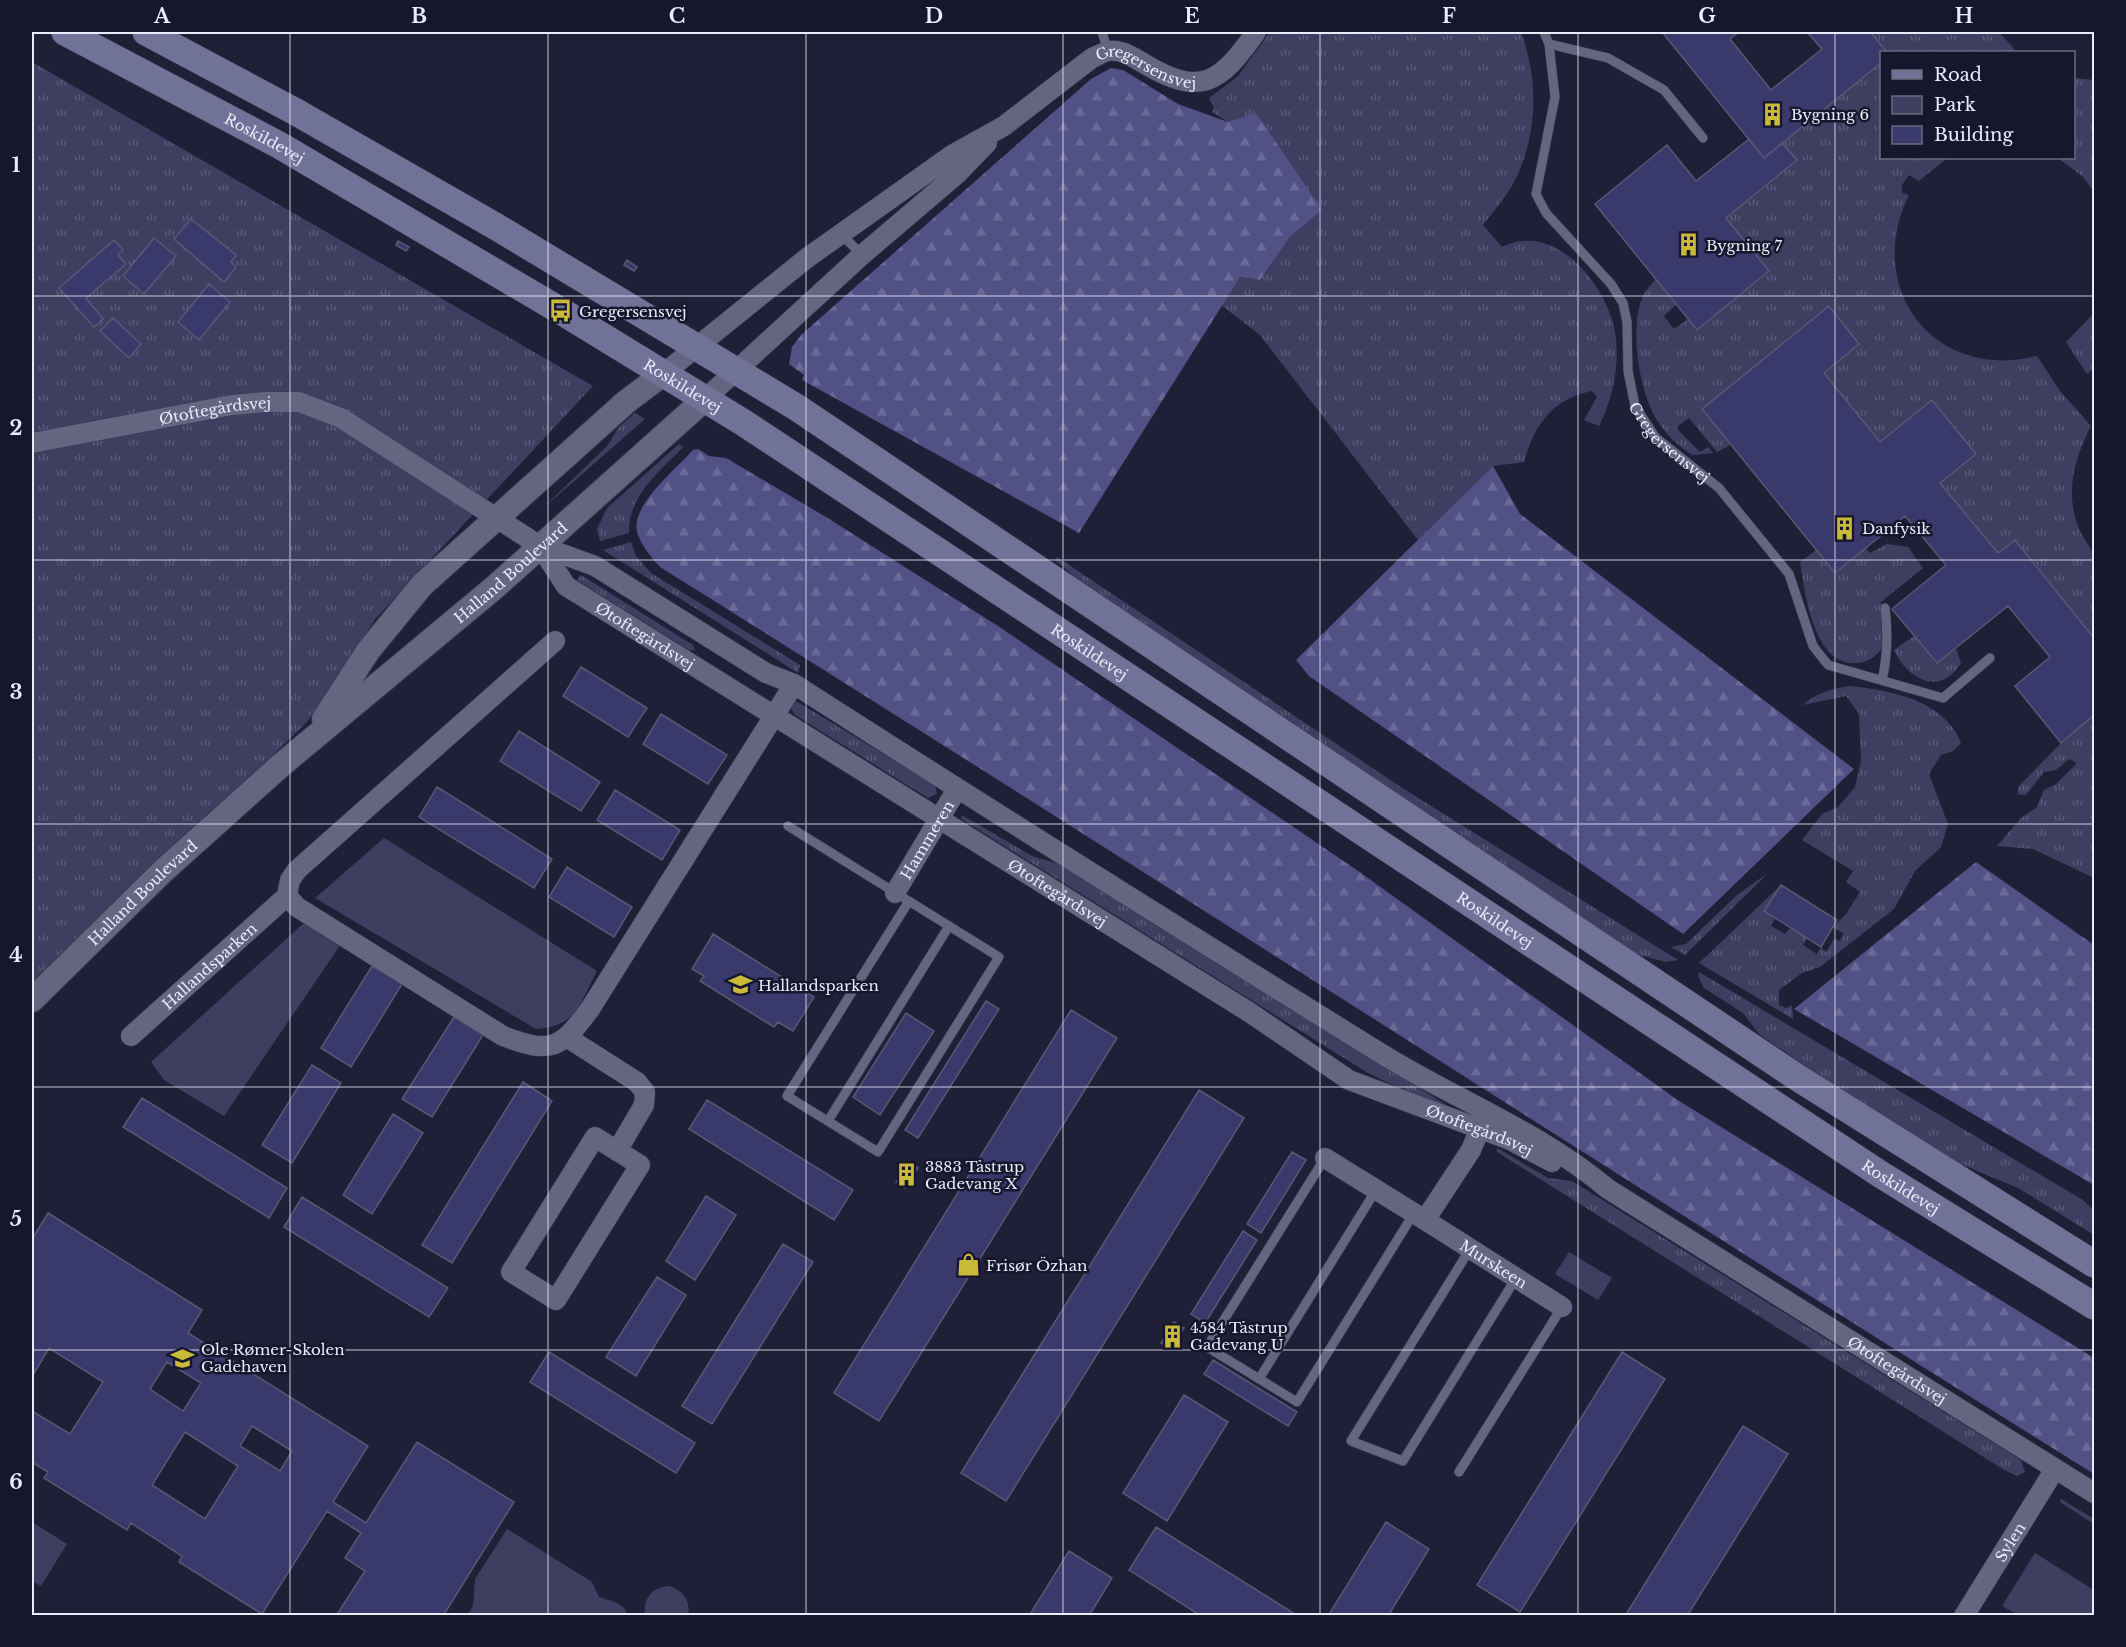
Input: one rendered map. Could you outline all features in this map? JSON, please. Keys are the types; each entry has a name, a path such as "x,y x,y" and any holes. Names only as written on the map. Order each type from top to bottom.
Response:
{"main road":[{"name":"Roskildevej","path":"65,32 279,145 705,399 1028,609 1880,1174 2094,1306"},
{"path":"146,32 366,152 737,371 1060,582 1795,1076 2094,1264"}],"street":[{"name":"Gregersensvej","path":"705,399 862,255 957,174 1004,126 1092,58 1108,51 1127,54 1175,80 1196,83 1206,81 1224,70 1241,53 1256,32"},
{"name":"Gregersensvej","path":"663,374 807,258 952,155 1004,126"},
{"name":"Halland Boulevard","path":"311,738 368,651 422,585 627,402 663,374"},
{"name":"Halland Boulevard","path":"32,1000 163,871 311,738 495,587 705,399"},
{"name":"Øtoftegårdsvej","path":"32,443 232,405 266,402 299,402 341,418 540,546 588,562 766,673 794,684 1535,1153 1587,1183 1608,1189 2094,1493"},
{"name":"Øtoftegårdsvej","path":"540,546 566,586 1249,1012 1349,1080 1484,1120"},
{"name":"Hallandsparken","path":"131,1036 287,896 290,880 297,870 555,642"},
{"path":"287,896 297,907 503,1036 528,1046 548,1046 568,1038 590,1009 794,684"},
{"name":"Hammeren","path":"902,897 939,819 957,789"},
{"path":"568,1038 637,1082 645,1092 644,1105 617,1150"},
{"path":"1419,1216 1471,1150 1484,1120"},
{"path":"595,1137 617,1150 640,1165 556,1300 511,1272 595,1137"},
{"name":"Murskeen","path":"1325,1158 1563,1307"},
{"name":"Sylen","path":"1964,1616 2055,1469"}],"lane":[{"path":"1102,32 1108,51"},
{"name":"Gregersensvej","path":"1544,32 1549,44 1555,97 1536,194 1546,213 1611,284 1623,303 1627,322 1628,371 1635,406 1655,437 1719,488 1789,573 1813,646 1828,665 1943,698 1990,658"},
{"path":"1549,44 1608,58 1664,90 1703,138"},
{"path":"841,234 862,255"},
{"path":"1882,680 1888,631 1885,608"},
{"path":"788,826 999,957 878,1152 787,1096 902,897"},
{"path":"828,1121 949,926"},
{"path":"1325,1158 1207,1347 1297,1402 1419,1216"},
{"path":"1259,1379 1376,1190"},
{"path":"1470,1249 1351,1441 1403,1461 1516,1278"},
{"path":"1459,1472 1563,1307"}],"green space":[{"path":"1270,32 1521,32 1531,70 1533,89 1531,128 1521,166 1513,184 1483,225 1502,247 1521,241 1540,242 1557,249 1573,260 1599,291 1614,327 1617,353 1615,378 1609,402 1599,426 1584,420 1597,397 1592,391 1566,400 1547,415 1540,425 1528,448 1524,462 1493,466 1418,540 1260,335 1221,305 1240,277 1260,280 1290,237 1322,210 1228,122 1212,112 1214,108 1209,98 1238,76"},
{"path":"1870,32 1999,32 2016,51 1886,51"},
{"path":"32,62 593,386 376,618 307,722 32,988"},
{"path":"1880,63 1880,159 1946,159 1919,181 1909,175 1902,185 1902,193 1909,195 1897,230 1895,263 1902,294 1917,320 1939,341 1967,355 2000,360 2037,356 2060,391 2091,426 2076,464 2072,491 2075,518 2093,552 2095,561 2094,638 2015,540 1998,553 1940,483 1975,454 1932,400 1880,442 1824,373 1859,344 1830,306 1702,409 1730,445 1717,452 1689,418 1678,426 1678,430 1700,452 1708,447 1713,453 1692,455 1662,428 1646,395 1638,360 1637,323 1639,307 1644,294 1656,279 1676,305 1664,316 1674,329 1688,319 1697,330 1769,272 1726,218 1796,161 1782,143"},
{"path":"1111,68 1123,70 1178,104 1228,122 1256,113 1322,210 1290,237 1260,280 1240,277 1079,533 802,380 804,375 789,364 792,347 801,335 1091,79"},
{"path":"2075,78 2094,80 2094,191 2082,176 2059,159 2075,159"},
{"path":"2094,313 2094,368 2087,374 2066,342"},
{"path":"635,413 645,419 541,510 608,445 618,428"},
{"path":"679,444 683,447 655,475 639,496 630,520 629,533 600,541 597,529 607,508"},
{"path":"698,449 709,456 726,458 826,517 1001,628 1361,873 1676,1099 2094,1358 2094,1474 660,567 641,542 637,532 637,522 641,510 656,488 693,450"},
{"path":"1493,466 1520,514 1854,769 1683,934 1309,676 1296,660"},
{"path":"631,542 636,556 651,573 800,665 798,673 603,550"},
{"path":"1887,544 1908,547 1923,568 1881,602 1882,648 1879,652 1861,663 1838,659 1827,650 1813,622 1800,562 1816,550 1835,573 1865,548 1870,553"},
{"path":"1057,557 1404,789 1678,960 1666,962 1639,955 1090,590 1055,560"},
{"path":"581,575 693,645 695,650 689,650 577,580"},
{"path":"1914,636 1936,663 1956,648 1961,663 1944,680 1934,682 1916,676 1900,661 1894,650"},
{"path":"1849,686 1898,694 1914,700 1929,707 1953,728 1961,743 1953,751 1941,755 1929,774 1948,824 1941,847 1915,871 1894,909 1820,967 1802,973 1779,990 1779,1005 1786,1008 1792,1005 1793,1019 1699,963 1781,885 1764,911 1775,919 1771,926 1785,934 1790,928 1807,938 1803,945 1817,954 1821,947 1826,952 1834,939 1840,941 1844,934 1833,927 1846,914 1860,892 1846,882 1853,871 1802,840 1822,814 1838,807 1855,787 1861,761 1859,714 1846,696 1803,705 1824,692"},
{"path":"796,701 935,785 937,794 928,798 795,715 790,707"},
{"path":"2094,715 2094,878 2033,849 1997,846 2021,818 2037,807 2044,790 2056,784 2077,763 2069,759 2056,770 2044,772 2026,795 2017,794 2019,786 2061,743"},
{"path":"962,815 1032,856 1066,866 1456,1111 1409,1093 1368,1073 961,819"},
{"path":"384,838 597,971 576,1011 561,1023 536,1029 315,898"},
{"path":"1976,862 2094,945 2094,1185 1794,1009"},
{"path":"1768,873 1685,955 1671,947 1686,944 1737,895"},
{"path":"304,923 341,944 224,1116 164,1080 151,1062"},
{"path":"1699,972 2083,1200 2094,1211 2094,1235 2020,1189 1949,1159 1810,1069 1759,1034 1743,1013 1704,988 1698,976"},
{"path":"1497,1148 1548,1178 1572,1181 2021,1460 2025,1472 2017,1476 2006,1471 1497,1152"},
{"path":"1569,1252 1612,1278 1598,1300 1555,1274"},
{"path":"2061,1499 2094,1519 2094,1524 2060,1502"},
{"path":"32,1522 67,1544 41,1586 32,1581"},
{"path":"507,1529 592,1582 599,1597 620,1605 628,1615 467,1615 473,1606 475,1579"},
{"path":"2035,1553 2094,1590 2094,1615 2018,1615 2002,1606"},
{"path":"669,1586 678,1590 685,1597 689,1610 688,1615 645,1615 647,1599 653,1591"}],"building":[{"name":"Bygning 6","path":"1662,32 1739,32 1730,39 1771,90 1822,49 1807,32 1870,32 1886,51 1880,51 1880,64 1764,158"},
{"name":"Bygning 7","path":"1749,139 1764,158 1782,143 1797,160 1726,218 1769,271 1697,330 1595,204 1667,145 1696,181"},
{"path":"191,219 236,255 231,262 236,267 224,282 174,239"},
{"path":"154,238 176,256 144,294 123,276"},
{"path":"114,240 123,250 118,255 126,264 86,298 103,319 94,327 59,288"},
{"path":"398,241 409,247 406,251 396,245"},
{"path":"627,260 637,267 634,271 624,265"},
{"path":"209,284 230,302 199,340 178,322"},
{"name":"Danfysik","path":"1829,306 1859,344 1824,373 1880,442 1932,400 1976,454 1940,483 1998,553 2015,540 2094,638 2094,715 2061,743 2015,686 2050,657 2008,606 1937,663 1892,609 1946,565 1905,516 1835,573 1702,409"},
{"path":"113,318 141,344 129,358 100,331"},
{"path":"581,667 647,708 628,737 563,696"},
{"path":"661,714 727,755 708,784 643,744"},
{"path":"519,731 600,782 581,811 500,761"},
{"path":"437,787 552,859 534,888 419,817"},
{"path":"615,790 680,830 662,860 597,820"},
{"path":"567,867 632,907 614,937 549,897"},
{"path":"1781,885 1837,920 1821,947 1764,911"},
{"path":"713,934 814,997 793,1031 778,1022 774,1027 700,981 704,976 692,969"},
{"path":"372,966 402,984 351,1067 321,1048"},
{"path":"986,1001 999,1009 918,1138 905,1130"},
{"path":"1071,1010 1117,1038 879,1421 834,1393"},
{"path":"906,1013 934,1031 880,1115 853,1097"},
{"path":"454,1017 483,1035 432,1117 402,1099"},
{"path":"312,1065 341,1083 292,1163 262,1145"},
{"path":"523,1082 552,1101 452,1263 422,1245"},
{"path":"1199,1090 1244,1118 1006,1501 961,1473"},
{"path":"142,1098 287,1188 269,1218 123,1127"},
{"path":"707,1100 853,1190 834,1220 689,1129"},
{"path":"393,1114 423,1133 372,1214 343,1195"},
{"path":"1292,1152 1306,1160 1261,1233 1247,1224"},
{"name":"3883 Tåstrup Gadevang X","path":"909,1162 918,1168 905,1188 896,1182"},
{"path":"706,1196 736,1215 695,1280 666,1261"},
{"path":"302,1197 448,1288 429,1317 284,1227"},
{"path":"48,1213 202,1310 188,1333 368,1446 333,1502 366,1523 417,1442 514,1502 443,1616 336,1616 365,1571 345,1558 361,1533 327,1511 262,1614 179,1562 182,1556 131,1523 127,1530 44,1478 48,1472 32,1462 32,1411 70,1434 103,1382 49,1348 32,1377 32,1239","holes":["167,1362 201,1383 183,1411 150,1389","252,1426 292,1451 280,1471 240,1446","185,1432 238,1466 205,1519 152,1485"]},
{"path":"1243,1231 1257,1240 1205,1323 1191,1314"},
{"path":"783,1244 813,1262 712,1424 682,1406"},
{"path":"657,1277 686,1295 636,1376 606,1357"},
{"name":"4584 Tåstrup Gadevang U","path":"1174,1322 1184,1328 1171,1349 1161,1343"},
{"path":"549,1352 695,1443 676,1473 530,1382"},
{"path":"1622,1352 1665,1379 1520,1612 1477,1585"},
{"path":"1213,1360 1297,1412 1288,1426 1204,1374"},
{"path":"1184,1395 1228,1422 1167,1521 1123,1493"},
{"path":"1743,1426 1788,1454 1687,1616 1625,1616"},
{"path":"1386,1522 1429,1549 1388,1616 1328,1616"},
{"path":"1156,1527 1298,1616 1201,1616 1129,1570"},
{"path":"1069,1551 1112,1578 1089,1616 1029,1616"}],"place":[{"name":"Bygning 6","path":"1773,114"},
{"name":"Bygning 7","path":"1688,245"},
{"name":"Gregersensvej","path":"561,311"},
{"name":"Danfysik","path":"1844,528"},
{"name":"Hallandsparken","path":"740,985"},
{"name":"3883 Tåstrup Gadevang X","path":"907,1175"},
{"name":"Frisør Özhan","path":"968,1265"},
{"name":"4584 Tåstrup Gadevang U","path":"1172,1336"},
{"name":"Ole Rømer-Skolen Gadehaven","path":"183,1358"}]}
